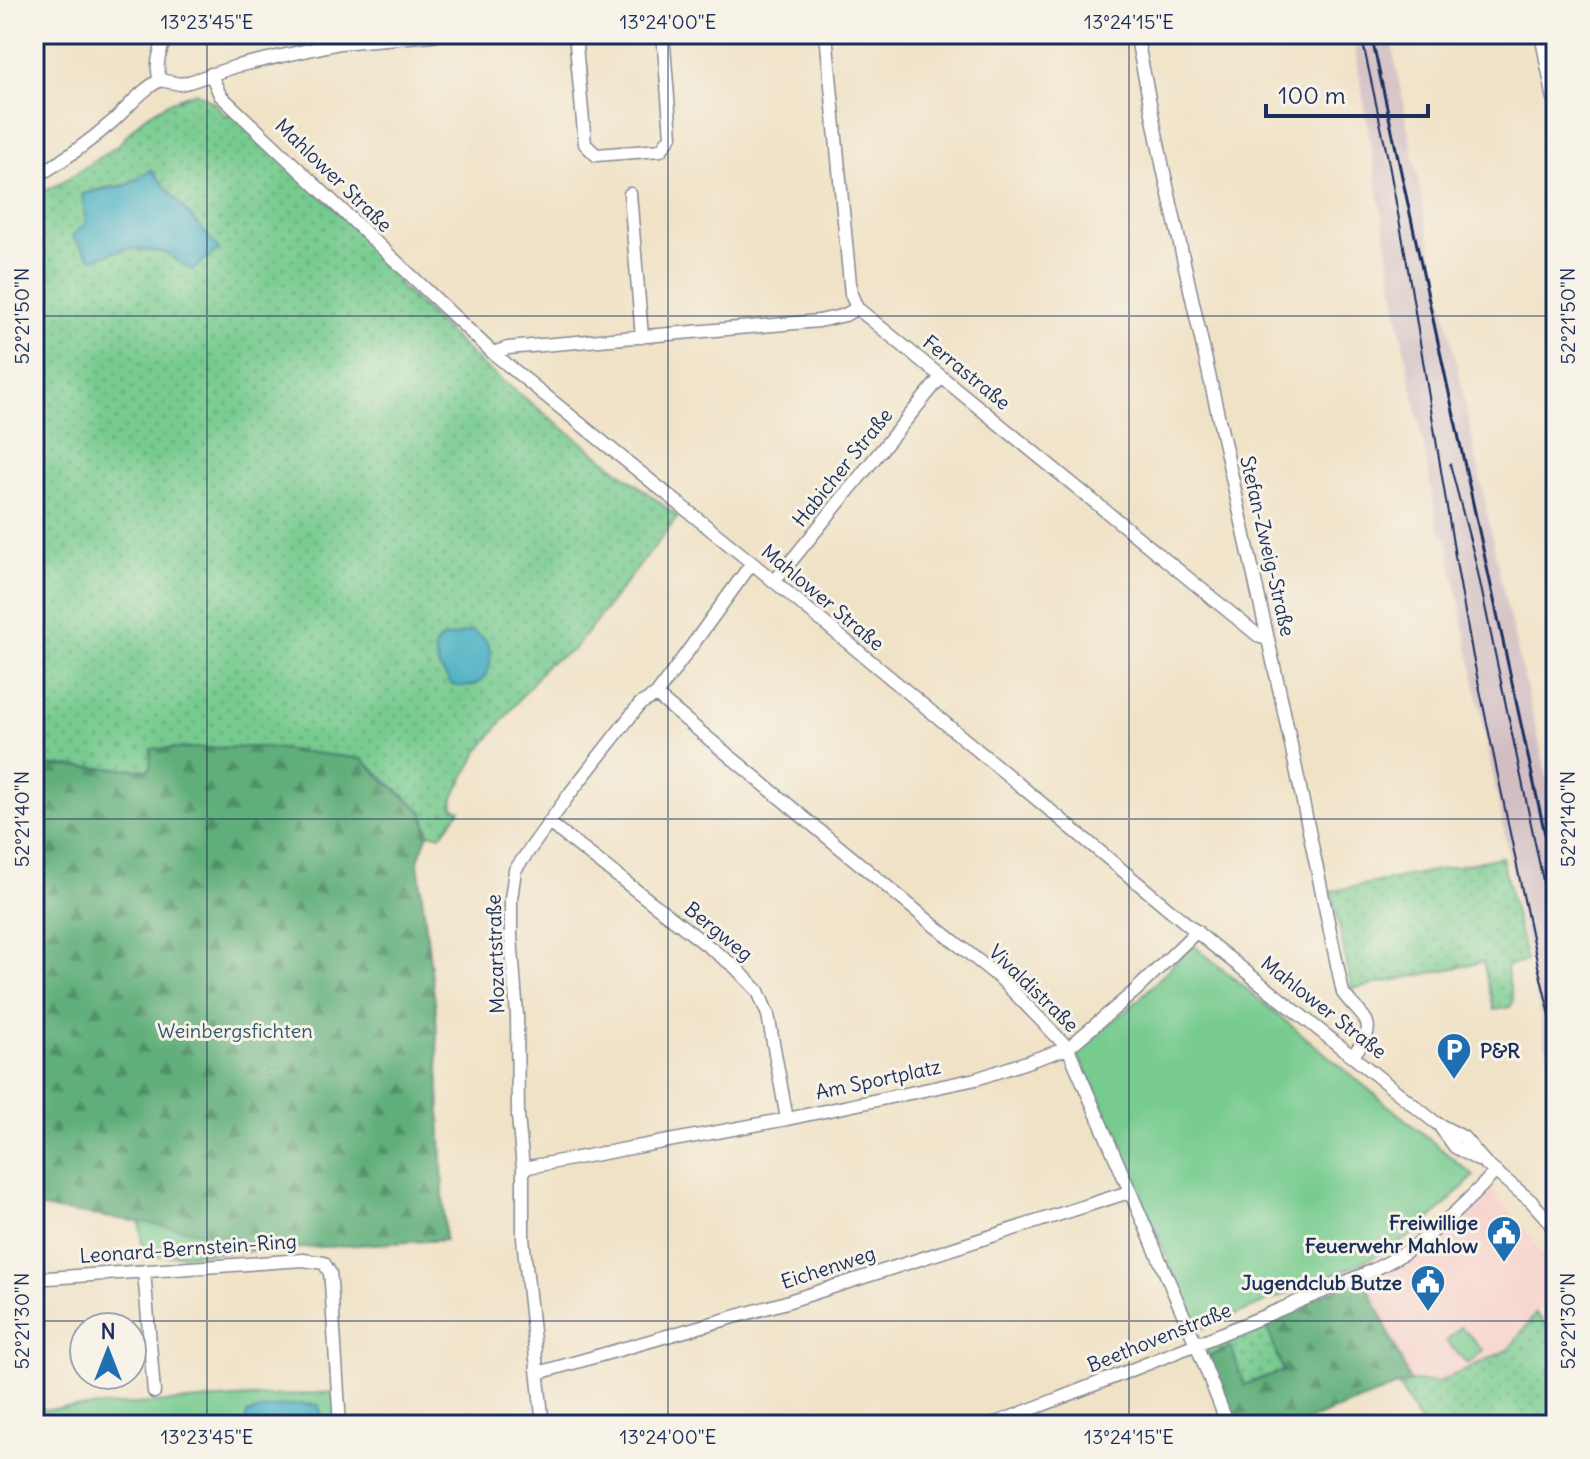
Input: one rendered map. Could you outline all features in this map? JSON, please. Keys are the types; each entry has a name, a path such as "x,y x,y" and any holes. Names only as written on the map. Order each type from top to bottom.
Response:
{"street":[{"path":"160,80 158,63 167,34"},
{"path":"34,178 73,153 150,85 160,80 180,84 237,66 340,43 443,34"},
{"path":"575,34 585,144 596,155 661,150 671,136 663,34"},
{"name":"Ferrastraße","path":"826,34 851,294 857,308 1260,637 1268,639"},
{"name":"Stefan-Zweig-Straße","path":"1136,34 1343,993 1361,1012 1369,1027 1367,1037 1353,1055"},
{"path":"1541,34 1556,110"},
{"name":"Mahlower Straße","path":"211,74 220,95 493,353 1197,931 1436,1123 1455,1147 1491,1168 1531,1201 1556,1233"},
{"path":"630,194 642,337"},
{"path":"493,353 508,348 819,321 845,315 857,308"},
{"name":"Habicher Straße","path":"774,582 941,377"},
{"name":"Mozartstraße","path":"543,1425 523,1238 517,1015 511,937 515,870 640,704 656,695 752,563"},
{"name":"Vivaldistraße","path":"656,695 1001,979 1068,1048 1228,1425"},
{"name":"Bergweg","path":"549,823 735,967 758,991 768,1015 787,1119"},
{"name":"Am Sportplatz","path":"523,1168 787,1119 976,1079 1068,1048 1135,991 1197,931"},
{"name":"Beethovenstraße","path":"991,1425 1196,1344 1401,1254 1448,1218 1491,1168"},
{"name":"Eichenweg","path":"538,1373 783,1303 1129,1192"},
{"name":"Leonard-Bernstein-Ring","path":"34,1279 303,1260 324,1263 331,1283 340,1425"},
{"path":"144,1271 154,1392"}],"shaded area":[{"path":"1353,34 1390,34 1501,581 1544,762 1556,825 1556,1080 1546,1047 1447,539 1438,528 1400,327"},
{"path":"1487,1186 1530,1235 1546,1260 1556,1283 1556,1295 1536,1313 1509,1349 1439,1382 1410,1381 1364,1277"}],"green space":[{"path":"196,92 217,105 226,117 233,111 402,274 398,284 482,365 678,517 573,650 547,664 479,751 453,797 454,808 460,810 441,836 428,833 423,812 362,759 264,747 152,749 151,770 34,765 34,196 61,183 117,146 143,118 170,102","holes":["151,170 192,270 166,253 128,248 92,259 72,236 86,223 83,194 127,185","472,631 439,667 434,649 440,639"]},
{"name":"Weinbergsfichten","path":"264,747 362,759 423,812 428,833 418,861 436,1011 445,1240 143,1257 140,1222 34,1207 34,765 150,770 151,749"},
{"path":"1502,857 1526,961 1506,966 1513,1001 1510,1007 1494,1010 1483,962 1352,989 1332,891"},
{"path":"1192,944 1474,1176 1409,1237 1381,1253 1198,1330 1101,1101 1077,1055 1080,1044 1126,1011"},
{"path":"140,1222 237,1238 238,1251 143,1257"},
{"path":"1364,1277 1410,1381 1296,1425 1235,1425 1209,1356 1231,1347 1244,1385 1283,1371 1264,1319"},
{"path":"1536,1313 1556,1340 1556,1425 1421,1425 1399,1386 1410,1381 1439,1382 1509,1349"},
{"path":"1264,1319 1283,1371 1244,1385 1231,1347 1209,1356 1204,1342"},
{"path":"1461,1327 1483,1350 1468,1364 1446,1341"},
{"path":"337,1392 340,1425 34,1425 34,1410"}],"water":[{"path":"151,170 219,249 192,270 166,253 128,248 92,259 72,236 86,223 82,194 127,185"},
{"path":"472,631 487,643 490,655 487,673 476,684 452,685 439,667 434,649 441,639"},
{"path":"318,1405 321,1412 318,1421 312,1425 248,1425 246,1419 247,1414 261,1410"}],"tram line":[{"path":"1361,34 1407,263 1473,657 1556,1040"},
{"path":"1450,464 1475,559 1556,942"}],"railway":[{"path":"1371,34 1556,885"}],"place":[{"name":"P&R","path":"1454,1081"},
{"name":"Freiwillige Feuerwehr Mahlow","path":"1504,1264"},
{"name":"Jugendclub Butze","path":"1428,1313"}]}
